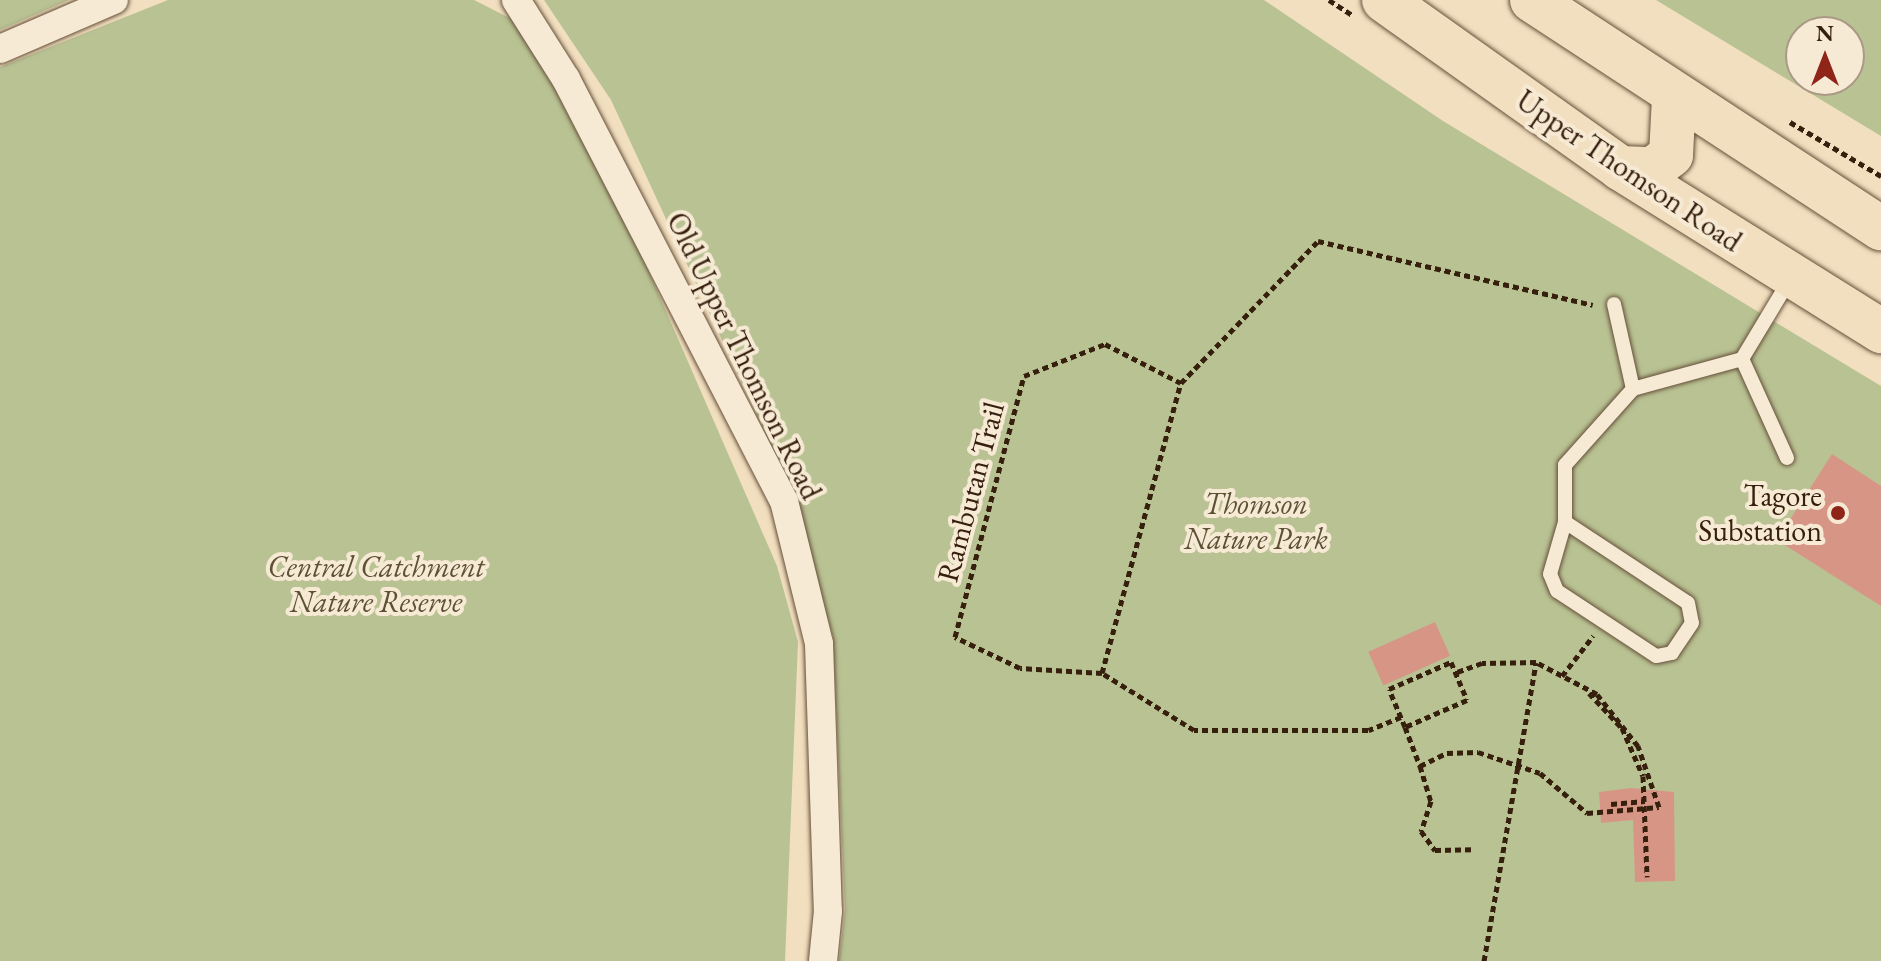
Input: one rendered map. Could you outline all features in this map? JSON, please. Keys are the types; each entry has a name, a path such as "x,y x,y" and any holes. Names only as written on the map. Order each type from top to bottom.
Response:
{"main road":[{"name":"Upper Thomson Road","path":"1384,0 1620,168 1790,279 1881,331"},
{"path":"1532,0 1674,98 1881,228"},
{"path":"1620,168 1653,169 1671,155 1674,98"},
{"path":"1690,213 1692,161 1736,137"}],"street":[{"path":"0,49 114,0"},
{"name":"Old Upper Thomson Road","path":"516,0 566,79 784,501 819,644 828,911 823,961"}],"lane":[{"path":"1565,522 1688,603 1692,623 1672,653 1656,656 1557,591 1550,574 1565,522 1565,465 1633,389 1742,359 1790,279"},
{"path":"1614,304 1633,389"},
{"path":"1742,359 1787,458"}],"path":[{"path":"1102,673 1181,383 1318,241 1590,306 1614,304"},
{"name":"Rambutan Trail","path":"1181,383 1105,344 1024,376 955,637 1020,668 1102,673 1194,730 1368,730 1401,717"},
{"path":"1562,676 1604,621"},
{"path":"1405,727 1467,700 1451,662 1389,689 1431,801 1421,831 1435,850 1474,849"},
{"path":"1484,961 1536,662"},
{"path":"1420,766 1447,753 1478,752 1518,765 1555,782 1587,813 1659,807 1626,725 1614,707 1536,662 1482,663 1455,673"},
{"path":"1589,693 1611,711 1634,749 1645,801 1647,877"},
{"path":"1611,804 1645,801"}],"green space":[{"path":"0,0 69,0 0,30"},
{"name":"Central Catchment Nature Reserve","path":"168,0 474,0 525,26 570,91 777,566 798,642 785,961 0,961 0,67"},
{"name":"Thomson Nature Park","path":"544,0 1264,0 1443,121 1881,386 1881,961 839,961 845,910 833,637 791,489 611,100"},
{"path":"1656,0 1881,0 1881,136 1815,96 1865,96 1865,16 1785,16 1785,78"}],"building":[{"name":"Tagore Substation","path":"1832,454 1881,486 1881,606 1777,540"},
{"path":"1435,622 1450,656 1383,685 1368,652"},
{"path":"1631,788 1674,792 1675,881 1635,882 1633,820 1601,823 1599,792"}],"place":[{"name":"Tagore Substation","path":"1838,513"}]}
